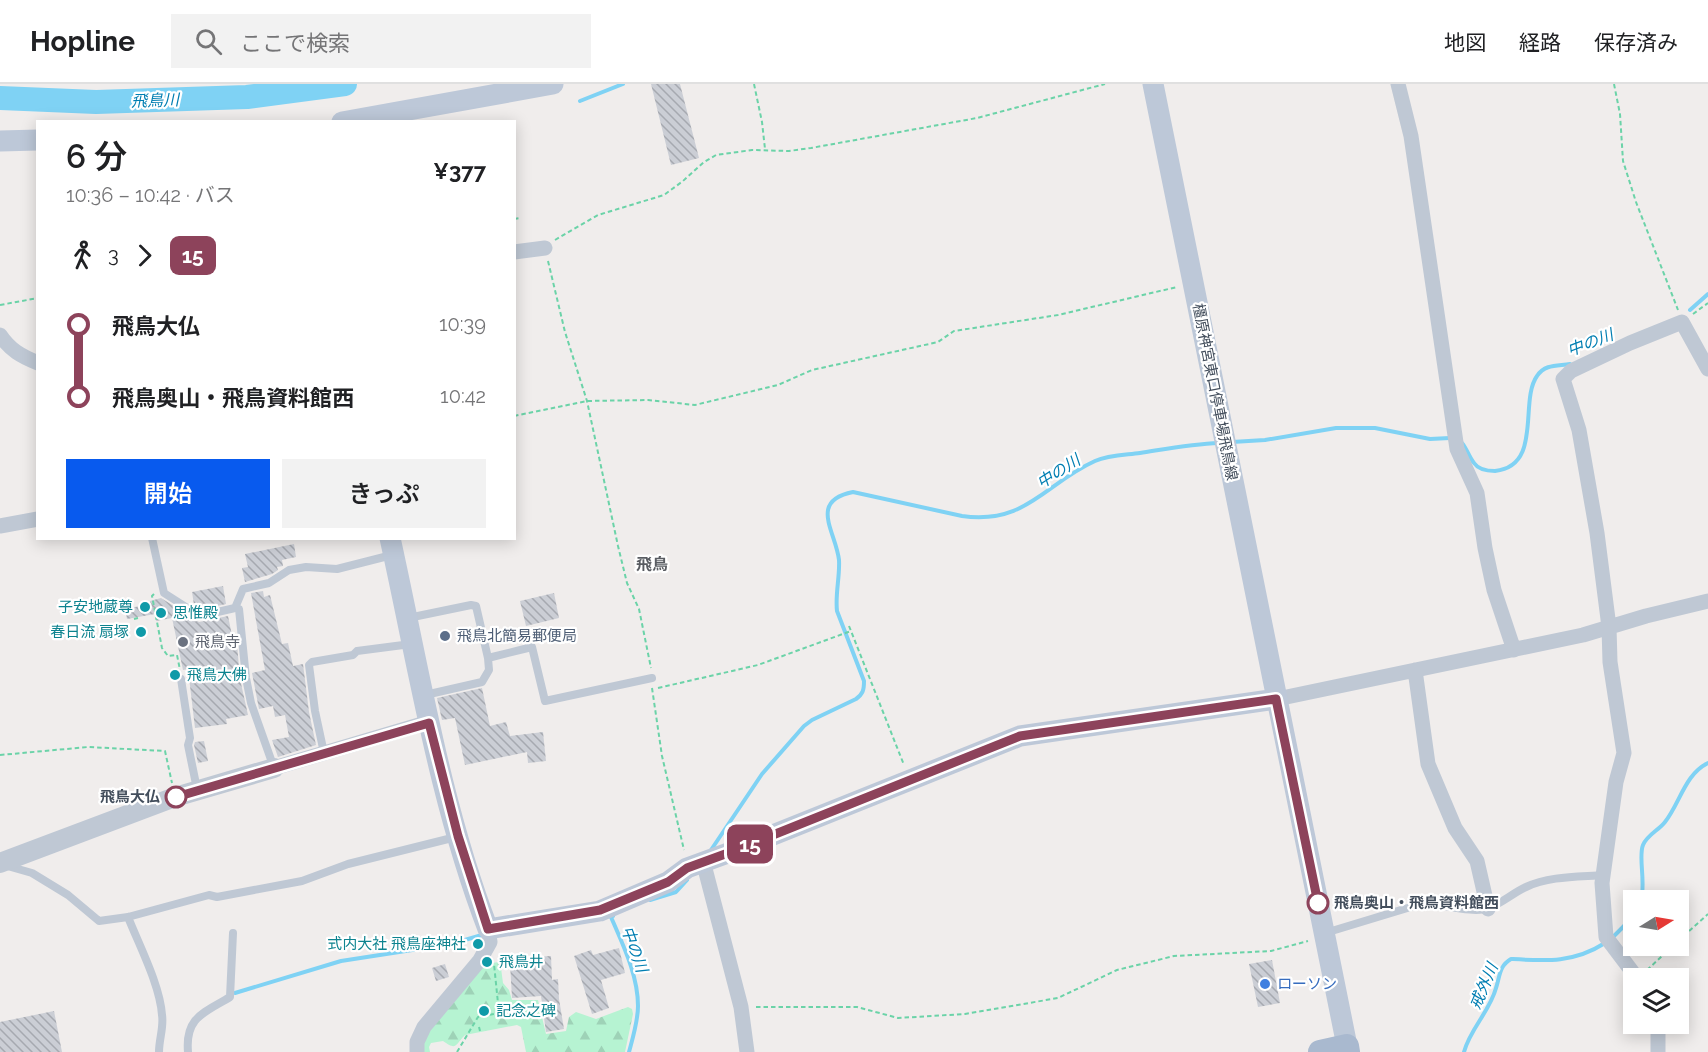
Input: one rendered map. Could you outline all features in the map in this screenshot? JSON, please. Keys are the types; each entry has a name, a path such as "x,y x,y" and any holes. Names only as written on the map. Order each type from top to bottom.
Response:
{"main road":[{"path":"353,120 416,114 553,84"},
{"name":"橿原神宮東口停車場飛鳥線","path":"1153,84 1347,1049"},
{"path":"0,141 36,140"},
{"path":"391,547 429,723 458,836 488,929 600,910 668,882 695,865 1020,736 1276,699"},
{"path":"1320,1052 1347,1049"}],"street":[{"path":"1398,84 1411,136 1457,449 1477,493 1494,590 1514,650"},
{"path":"516,252 544,248"},
{"path":"1634,968 1608,941 1604,875 1617,782 1624,753 1610,662 1609,627 1597,533 1579,430 1563,379 1571,371 1682,322 1708,369"},
{"path":"0,335 10,348 36,362"},
{"path":"0,526 36,519"},
{"path":"1276,699 1583,635 1708,601"},
{"path":"1415,670 1428,764 1455,828 1477,861 1488,909"},
{"path":"0,863 175,797 429,723"},
{"path":"695,865 741,1007 747,1052"},
{"path":"417,1052 417,1042 424,1027 480,960 490,942 488,929"},
{"path":"1658,1034 1658,1052"}],"lane":[{"path":"152,540 164,593 200,616 239,609 251,703 274,768"},
{"path":"235,608 243,589 269,583 289,570 306,567 337,569 391,547"},
{"path":"407,618 471,605 476,606 488,658 489,670 482,682 423,695"},
{"path":"324,753 315,711 309,665 312,662 353,655 357,651 412,644"},
{"path":"488,658 532,647 545,700 652,678"},
{"path":"181,679 190,738 188,745 197,790"},
{"path":"0,863 32,873 68,895 99,921 128,917 209,895 217,897 302,881 348,864 458,836"},
{"path":"1324,934 1424,903 1488,909 1527,886 1560,878 1604,875"},
{"path":"128,917 160,1001 163,1018 159,1052"},
{"path":"188,1052 187,1037 196,1018 230,997 233,933"}],"path":[{"path":"754,84 765,149"},
{"path":"695,865 662,756 652,678 639,609 627,583 587,401 565,332 544,248 597,214 664,195 716,155 753,150 789,151 811,148 977,118 1105,84"},
{"path":"1614,84 1620,114 1623,161 1636,202 1682,322 1708,303"},
{"path":"516,219 521,218"},
{"path":"516,416 587,401 648,400 695,405 778,386 812,370 938,342 954,331 1058,315 1194,284"},
{"path":"0,305 36,298"},
{"path":"162,584 152,596 162,648 168,656 177,655 181,679"},
{"path":"134,619 138,618"},
{"path":"849,626 910,780"},
{"path":"652,689 758,665 851,631"},
{"path":"0,755 88,747 165,751 175,797"},
{"path":"1689,931 1708,914"},
{"path":"741,1007 857,1007 898,1018 965,1014 1058,998 1117,970 1174,956 1271,951 1310,941 1324,934"},
{"path":"1649,968 1662,956"},
{"path":"457,1052 478,1017 498,1013 495,967"}],"green space":[{"path":"499,962 503,983 509,990 512,1000 538,1000 546,1034 566,1031 569,1017 576,1012 596,1019 628,1007 632,1009 625,1052 526,1052 521,1027 517,1025 465,1035 456,1046 443,1041 431,1043 430,1052 422,1052 426,1032 485,964"}],"building":[{"path":"651,84 680,84 699,158 671,165"},
{"path":"294,544 296,557 282,560 283,566 277,567 278,570 272,574 245,582 242,568 248,567 245,554"},
{"path":"223,586 226,604 201,610 194,605 192,592"},
{"path":"263,591 264,597 270,595 282,644 288,643 293,666 303,664 316,745 278,757 272,740 289,737 285,715 275,717 273,706 259,709 252,673 265,670 251,593"},
{"path":"554,593 559,618 526,626 520,601"},
{"path":"161,598 199,622 228,616 234,645 237,644 240,679 248,715 226,719 227,724 195,728 188,669 183,670 172,618 156,621 155,614 127,619 125,609 150,604 150,601"},
{"path":"482,688 490,726 506,722 510,736 543,732 546,761 528,763 527,752 465,765 455,718 442,720 437,698"},
{"path":"204,741 208,761 198,763 194,745 195,742"},
{"path":"619,948 625,973 601,980 609,1008 592,1014 574,956 591,950 593,955"},
{"path":"551,956 552,980 558,979 564,1029 546,1032 541,996 512,998 510,963 532,962 532,957"},
{"name":"ローソン","path":"1272,960 1280,1003 1258,1007 1249,964"},
{"path":"445,964 449,977 436,981 432,968"},
{"path":"54,1011 62,1052 0,1052 0,1022"}],"waterway":[{"name":"飛鳥川","path":"0,98 96,102 247,97 345,84"},
{"path":"580,101 623,84"},
{"name":"中の川","path":"1690,310 1708,294"},
{"name":"中の川","path":"1462,443 1472,461 1480,468 1495,471 1510,467 1519,458 1525,445 1532,387 1537,376 1548,367 1570,364"},
{"name":"中の川","path":"1232,442 1265,440 1336,428 1375,428 1430,439 1450,438"},
{"name":"中の川","path":"711,850 762,774 804,726 856,699 863,692 864,681 837,611 839,560 828,519 831,502 839,496 853,492 962,516 984,517 1019,509 1077,470 1100,459 1219,443"},
{"name":"戒外川","path":"1642,890 1641,856 1643,845 1647,838 1665,822 1688,781 1708,763"},
{"name":"中の川","path":"650,900 676,892 687,880"},
{"name":"中の川","path":"613,916 611,917 633,972 637,994 637,1017 629,1052"},
{"name":"戒外川","path":"1611,939 1623,927"},
{"path":"235,993 341,961 451,944 482,935"},
{"name":"戒外川","path":"1464,1052 1493,996 1500,972 1507,962 1511,959 1548,960 1571,957 1593,950 1605,943"}],"bus line":[{"name":"15","path":"176,797 429,723 458,836 488,929 600,910 668,882 687,868 703,861 1020,736 1276,699 1318,903"}],"place":[{"name":"子安地蔵尊","path":"145,607"},
{"name":"思惟殿","path":"161,613"},
{"name":"春日流 扇塚","path":"141,632"},
{"name":"飛鳥北簡易郵便局","path":"445,636"},
{"name":"飛鳥寺","path":"183,642"},
{"name":"飛鳥大佛","path":"175,675"},
{"name":"飛鳥大仏","path":"176,797"},
{"name":"飛鳥奥山・飛鳥資料館西","path":"1318,903"},
{"name":"式内大社 飛鳥座神社","path":"478,944"},
{"name":"飛鳥井","path":"487,962"},
{"name":"ローソン","path":"1265,984"},
{"name":"記念之碑","path":"484,1011"}],"district":[{"name":"飛鳥","path":"652,564"}]}
